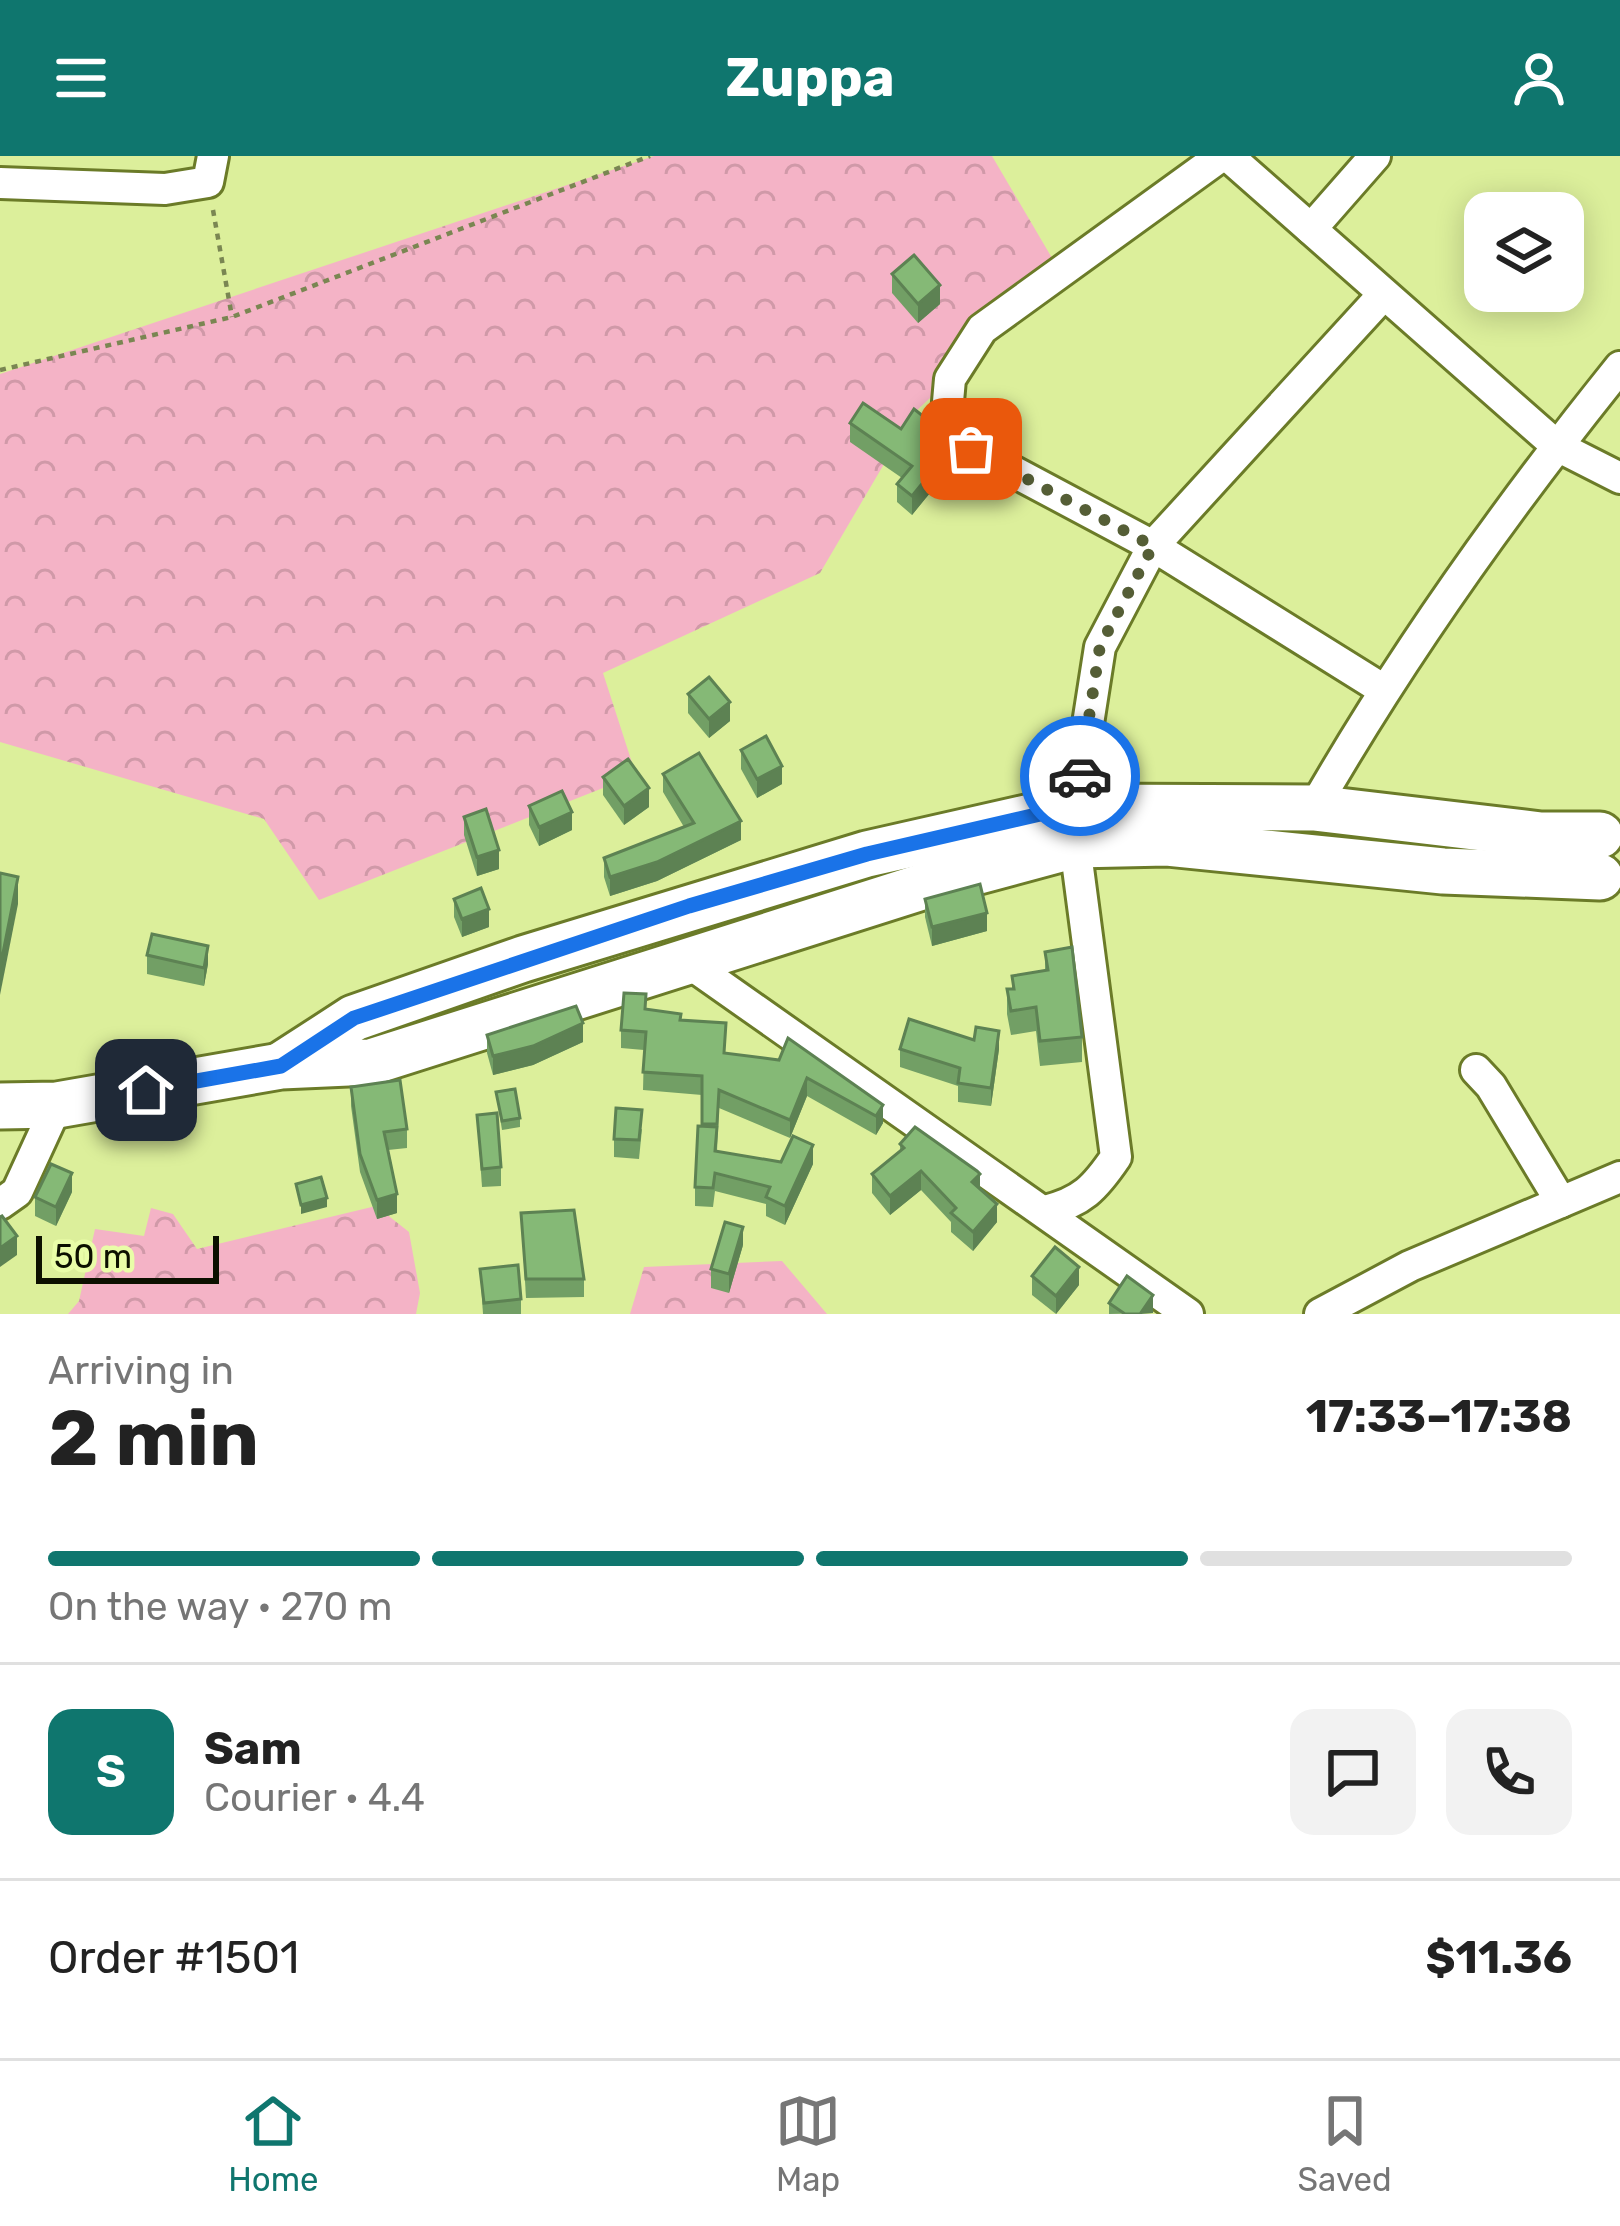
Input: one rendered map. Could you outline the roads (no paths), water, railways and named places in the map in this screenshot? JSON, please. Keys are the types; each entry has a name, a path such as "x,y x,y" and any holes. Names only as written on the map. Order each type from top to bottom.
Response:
{"highway":[{"path":"281,1066 354,1018 689,906 927,862 1075,826 1314,808 1541,835 1610,856"},
{"path":"1075,826 1167,843 1443,871 1610,856"},
{"path":"0,1106 57,1105 281,1066 371,1062 688,963 927,862"}],"street":[{"path":"1384,690 1153,546 971,449 946,413 950,379 982,329 1225,156 1557,446 1620,478"},
{"path":"1311,229 1376,156"},
{"path":"0,183 165,189 210,169"},
{"path":"1045,1210 1074,1204 1094,1190 1116,1157 1075,826 1100,646 1153,546 1383,295"},
{"path":"1314,808 1384,690 1557,446 1620,367"},
{"path":"688,963 1188,1314"},
{"path":"1476,1070 1561,1202"},
{"path":"0,1204 16,1192 57,1105"},
{"path":"1320,1314 1410,1266 1620,1178"}]}
